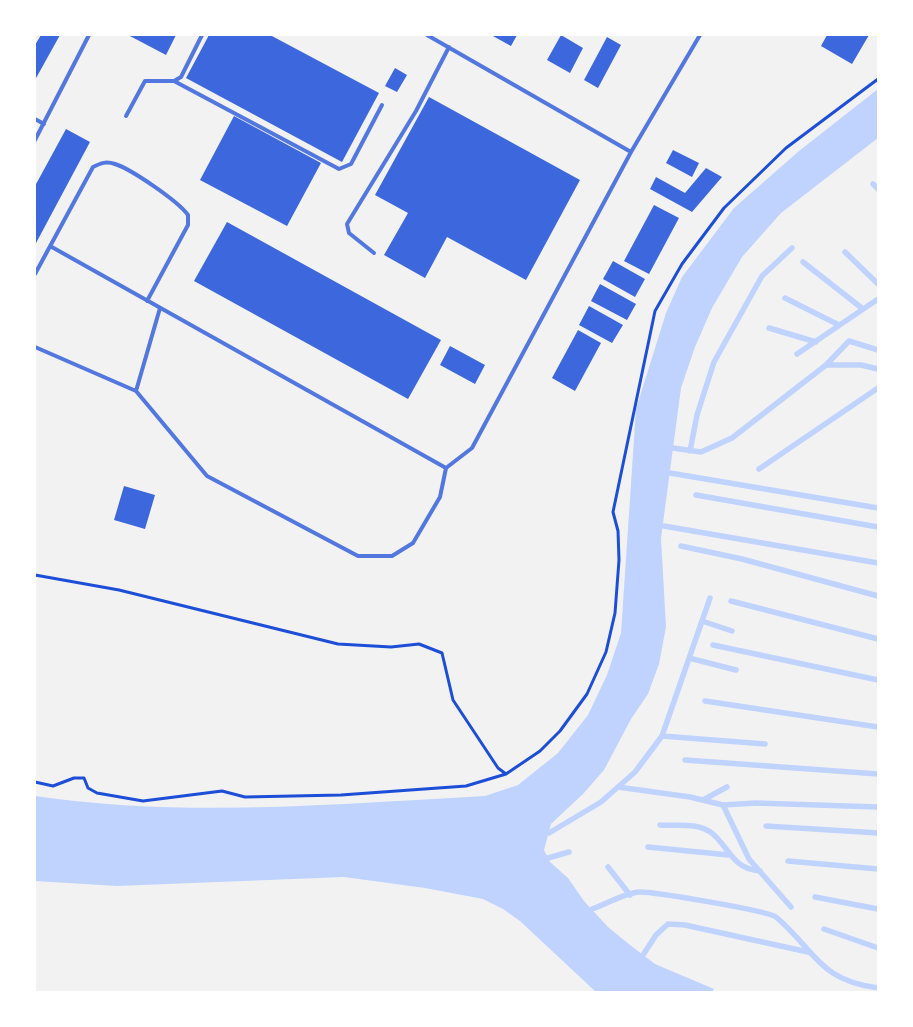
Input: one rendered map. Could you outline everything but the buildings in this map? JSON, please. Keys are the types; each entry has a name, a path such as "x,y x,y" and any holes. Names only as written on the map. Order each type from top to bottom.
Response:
{"lane":[{"path":"35,140 89,35"},
{"path":"174,81 181,77 202,35"},
{"path":"426,35 631,152"},
{"path":"35,347 59,360 136,391 207,476 358,556 392,556 413,543 440,497 446,468 472,448 631,152 700,35"},
{"path":"374,253 349,233 347,224 416,112 449,47"},
{"path":"126,116 145,81 174,81 340,169 351,164 382,105"},
{"path":"35,119 44,124"},
{"path":"35,274 93,167 103,162 116,164 174,199 188,215 188,225 147,301"},
{"path":"50,246 446,468"},
{"path":"136,391 160,308"}],"path":[{"path":"35,782 53,786 74,778 84,778 88,788 97,793 143,801 222,791 245,797 341,795 466,786 506,774 540,751 560,731 587,694 606,652 615,613 619,560 618,531 613,512 655,311 682,264 724,208 786,148 878,79"},
{"path":"35,575 119,590 338,644 391,647 419,644 442,653 453,700 498,768 506,774"}],"water":[{"path":"878,89 878,138 781,213 742,257 712,308 695,347 681,388 661,538 666,627 659,664 648,694 631,719 604,770 583,794 551,824 544,850 550,862 568,878 584,901 608,927 655,964 714,989 712,992 596,992 520,921 503,909 483,899 425,888 344,877 117,886 35,881 35,796 91,803 203,808 316,805 485,796 518,785 558,753 588,715 607,675 621,633 636,409 666,313 682,277 734,208 799,151"}],"waterway":[{"path":"873,184 878,189"},
{"path":"690,451 697,415 714,362 762,276 792,248"},
{"path":"845,252 878,284"},
{"path":"803,262 863,309"},
{"path":"785,298 839,325"},
{"path":"797,354 878,299"},
{"path":"769,328 816,342"},
{"path":"826,365 849,341 878,350"},
{"path":"673,448 701,452 732,438 826,365 861,365 878,369"},
{"path":"759,469 878,388"},
{"path":"670,473 878,508"},
{"path":"696,495 878,527"},
{"path":"664,526 878,563"},
{"path":"681,546 742,559 878,596"},
{"path":"549,833 601,802 635,772 662,736 710,598"},
{"path":"731,601 878,639"},
{"path":"702,621 732,631"},
{"path":"713,645 878,680"},
{"path":"689,658 736,670"},
{"path":"705,701 878,727"},
{"path":"662,736 765,744"},
{"path":"685,760 878,774"},
{"path":"618,787 690,797 723,805 749,859 791,907"},
{"path":"703,800 727,787"},
{"path":"723,805 756,803 878,807"},
{"path":"660,825 687,825 707,830 719,840 738,862 751,869 760,871"},
{"path":"766,826 878,833"},
{"path":"648,847 729,855"},
{"path":"548,858 569,852"},
{"path":"788,861 878,869"},
{"path":"608,867 630,895"},
{"path":"592,909 638,892 709,902 769,914 776,917 789,929 819,962 830,971 858,984 878,988"},
{"path":"815,897 878,909"},
{"path":"643,955 656,935 668,924 685,925 808,952"},
{"path":"824,929 878,948"}]}
